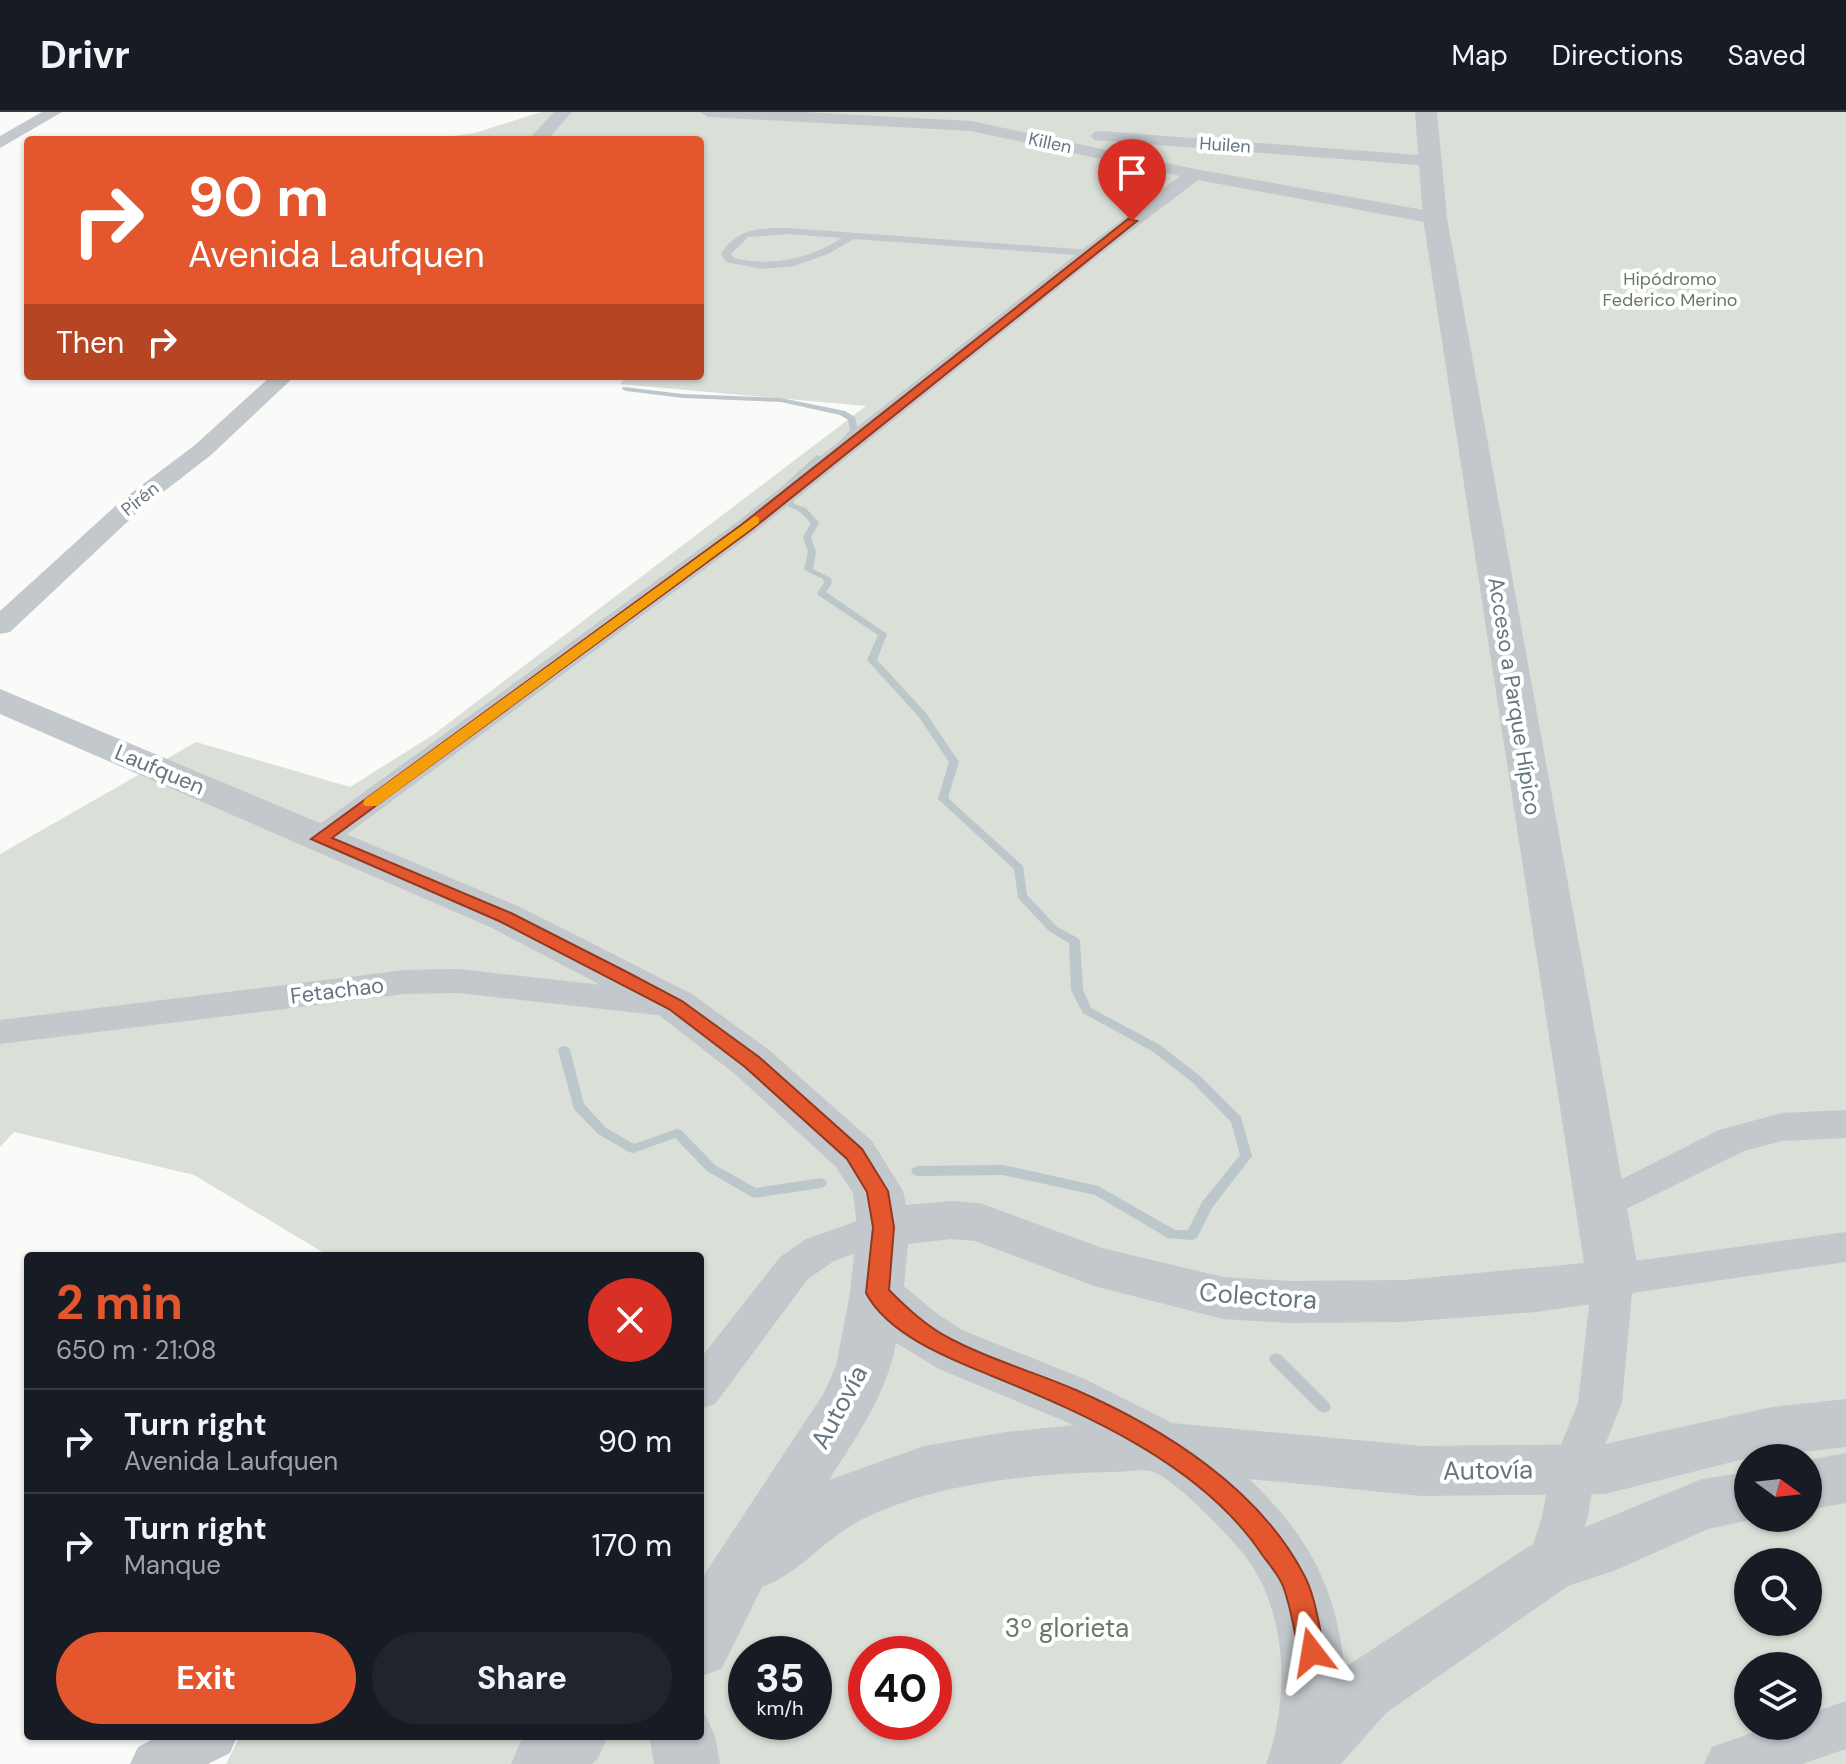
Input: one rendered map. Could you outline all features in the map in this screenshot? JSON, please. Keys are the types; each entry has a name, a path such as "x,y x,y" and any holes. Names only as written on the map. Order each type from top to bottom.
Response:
{"street":[{"path":"0,143 54,112"},
{"path":"541,136 564,112"},
{"name":"Killen","path":"708,112 942,118 1195,174 1435,218"},
{"name":"Acceso a Parque Hípico","path":"1426,112 1435,218 1613,1280"},
{"name":"Huilen","path":"971,126 1431,161"},
{"path":"320,839 746,527 1090,253 1195,174"},
{"name":"Pirén","path":"0,626 131,505 203,450 280,380"},
{"name":"Laufquen","path":"0,700 505,917 676,1005 752,1062 854,1154 878,1191 883,1227 877,1293"},
{"name":"Fetachao","path":"0,1032 405,982 459,981 676,1005"},
{"path":"1600,1207 1732,1140 1782,1127 1846,1124"},
{"name":"Colectora","path":"704,1386 794,1268 820,1250 883,1227 951,1220 980,1222 1094,1266 1223,1298 1289,1302 1403,1301 1536,1291 1846,1247"},
{"path":"1549,1566 1565,1517 1573,1469 1600,1403 1613,1280"},
{"name":"Autovía","path":"877,1293 906,1321 942,1345 1070,1397 1164,1447 1202,1476 1258,1527 1294,1581 1312,1652 1314,1702 1299,1763"},
{"name":"Autovía","path":"715,1600 845,1407 864,1366 877,1293"},
{"name":"Autovía","path":"715,1600 788,1536 840,1502 924,1471 1022,1454 1085,1448 1164,1447 1422,1471 1605,1469 1772,1431 1846,1423"},
{"path":"1822,1482 1846,1478"},
{"name":"Autovía","path":"1299,1763 1363,1692 1549,1566 1595,1551 1702,1505 1734,1499"},
{"path":"704,1635 715,1600"},
{"path":"1730,1764 1846,1725"},
{"path":"156,1764 204,1740"},
{"path":"544,1764 571,1740"},
{"path":"683,1740 687,1764"}],"lane":[{"path":"852,236 818,257 783,264 741,263 730,260 726,254 738,238 746,234 788,231 1090,253"}],"green space":[{"path":"541,112 1846,112 1846,1764 226,1764 238,1740 704,1740 704,1252 322,1252 194,1175 14,1132 0,1147 0,854 196,742 350,787 433,735 866,406 620,384 623,380 704,380 704,136 453,136 475,133"}],"waterway":[{"path":"626,389 683,396 781,400 842,413 852,419 854,430 847,438"},
{"path":"820,457 790,483 790,505 803,510 815,523 807,537 812,552 808,570 827,578 828,583 821,593 883,634 872,660 923,715 954,762 943,799 1019,868 1022,896 1053,929 1074,941 1077,990 1087,1010 1156,1048 1196,1079 1237,1120 1246,1156 1207,1205 1192,1235 1173,1235 1098,1191 1003,1170 917,1171"},
{"path":"564,1050 578,1106 602,1131 633,1149 677,1133 711,1168 754,1193 821,1183"},
{"path":"1276,1359 1324,1407"}],"slow traffic":[{"path":"371,803 755,520"}],"route":[{"path":"1132,221 746,527 320,839 505,917 676,1005 752,1062 854,1154 878,1191 883,1227 877,1293 906,1321 942,1345 1070,1397 1164,1447 1202,1476 1258,1527 1294,1581 1312,1652"}],"park label":[{"name":"Hipódromo Federico Merino","path":"1670,289"},
{"name":"3º glorieta","path":"1067,1628"}]}
